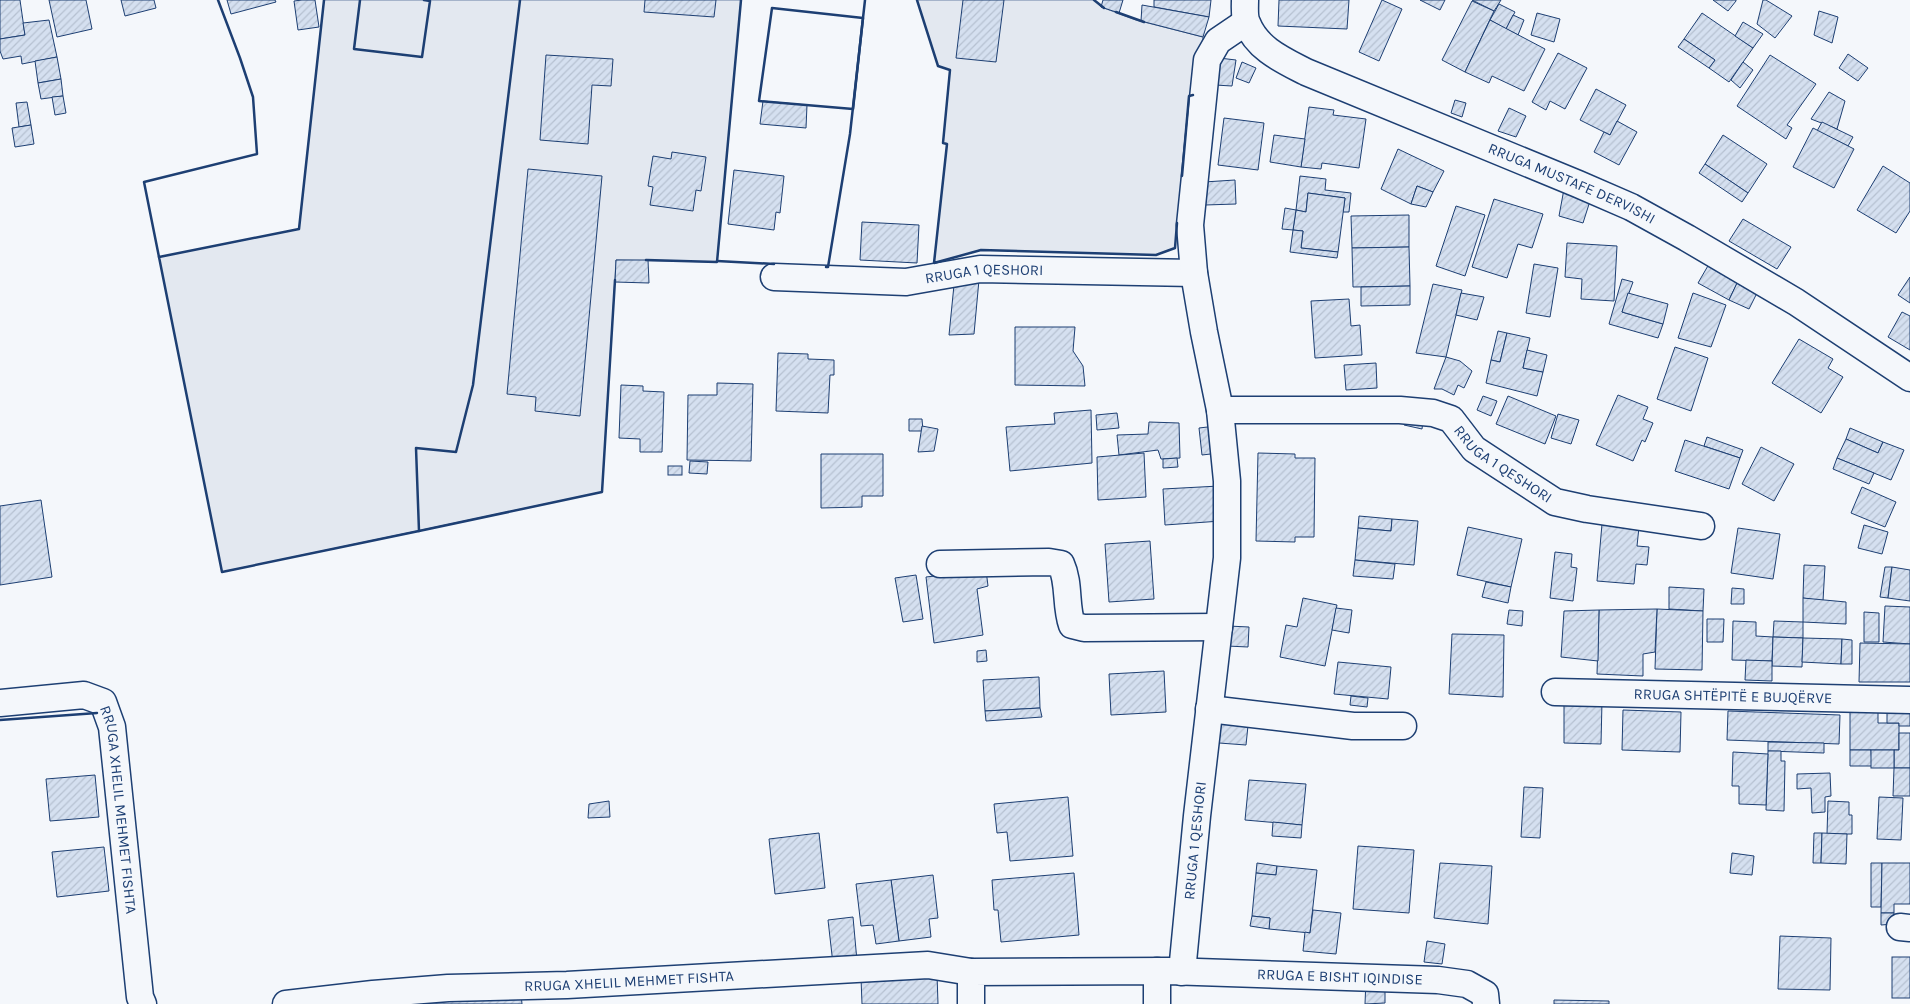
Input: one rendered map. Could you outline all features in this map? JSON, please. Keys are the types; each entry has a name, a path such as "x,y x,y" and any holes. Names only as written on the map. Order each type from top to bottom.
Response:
{"street":[{"name":"RRUGA 1 QESHORI","path":"1157,1004 1170,972 1209,709 1227,558 1227,481 1220,410 1194,274 1190,225 1207,60 1218,41 1246,11"},
{"name":"RRUGA MUSTAFE DERVISHI","path":"1246,11 1259,42 1277,58 1306,72 1578,184 1639,212 1796,302 1910,378"},
{"name":"RRUGA 1 QESHORI","path":"774,276 906,282 980,269 1194,274"},
{"name":"RRUGA 1 QESHORI","path":"1220,410 1400,410 1433,413 1451,419 1474,449 1555,502 1587,509 1701,526"},
{"path":"940,564 1049,562 1061,564 1066,575 1069,615 1072,625 1078,627 1219,627"},
{"name":"RRUGA SHTËPITË E BUJQËRVE","path":"1555,692 1910,700"},
{"name":"RRUGA XHELIL MEHMET FISHTA","path":"8,702 84,695 103,702 112,727 140,998 143,1004"},
{"path":"1209,709 1353,726 1403,726"},
{"name":"RRUGA XHELIL MEHMET FISHTA","path":"286,1004 448,988 567,985 928,965 971,972 1170,972"},
{"path":"971,972 972,1004"},
{"name":"RRUGA E BISHT IQINDISE","path":"1170,972 1438,980 1468,984 1485,994 1486,1004"}],"shaded area":[{"path":"324,0 741,0 717,262 616,260 602,492 222,572 159,257 299,229"},
{"path":"917,0 1094,0 1101,7 1136,20 1203,37 1193,96 1189,96 1175,248 1156,255 981,250 934,263 947,144 943,143 950,70 938,66"}],"building":[{"path":"0,0 20,0 25,35 0,39"},
{"path":"49,0 86,0 92,29 57,37"},
{"path":"121,0 154,0 156,8 125,16"},
{"path":"227,0 275,0 276,2 231,14"},
{"path":"315,0 319,27 298,30 294,1"},
{"path":"645,0 716,0 714,17 644,12"},
{"path":"963,0 1004,0 996,62 956,58"},
{"path":"1103,0 1123,0 1119,13 1101,7"},
{"path":"1154,0 1211,0 1209,17 1154,7"},
{"path":"1279,0 1349,0 1347,29 1278,26"},
{"path":"1382,0 1402,9 1379,61 1359,52"},
{"path":"1420,0 1445,0 1440,10"},
{"path":"1472,0 1501,0 1494,11"},
{"path":"1713,0 1736,0 1736,1 1728,11"},
{"path":"1763,0 1792,16 1775,38 1757,24"},
{"path":"1472,1 1494,11 1465,72 1442,60"},
{"path":"1499,4 1515,12 1506,29 1490,20"},
{"path":"1142,5 1209,17 1203,37 1141,21"},
{"path":"1819,11 1838,17 1832,43 1814,35"},
{"path":"1537,13 1560,19 1554,42 1531,35"},
{"path":"1702,13 1753,48 1729,82 1709,68 1715,60 1684,39"},
{"path":"1513,15 1524,20 1518,35 1506,29"},
{"path":"49,20 57,57 22,64 21,56 3,59 0,51 0,39 25,35 23,23"},
{"path":"1490,20 1545,49 1524,91 1492,76 1489,83 1465,72"},
{"path":"1743,22 1763,34 1753,48 1735,36"},
{"path":"1684,39 1715,60 1709,68 1678,47"},
{"path":"1558,53 1587,68 1565,109 1550,101 1546,110 1532,102"},
{"path":"1848,54 1868,68 1858,81 1839,68"},
{"path":"546,55 613,59 611,86 592,85 588,144 540,140"},
{"path":"1770,55 1816,84 1787,125 1792,128 1786,139 1737,106"},
{"path":"57,57 61,79 38,83 35,61"},
{"path":"1219,58 1236,60 1232,86 1215,85"},
{"path":"1242,62 1256,68 1249,83 1236,78"},
{"path":"1743,62 1753,70 1740,88 1731,80"},
{"path":"61,79 63,96 41,99 38,83"},
{"path":"1596,89 1626,105 1610,135 1580,120"},
{"path":"1829,92 1845,101 1837,129 1811,119"},
{"path":"63,96 66,113 55,115 52,97"},
{"path":"1455,100 1466,103 1462,117 1451,113"},
{"path":"763,101 807,105 806,128 760,124"},
{"path":"27,102 31,125 19,127 16,103"},
{"path":"1309,107 1334,110 1333,115 1366,119 1359,168 1322,163 1321,169 1301,167"},
{"path":"1509,108 1526,116 1516,137 1498,131"},
{"path":"1224,118 1264,123 1258,170 1218,165"},
{"path":"1617,121 1637,132 1619,165 1594,152 1604,132 1610,135"},
{"path":"1822,122 1853,137 1848,146 1817,131"},
{"path":"31,125 34,144 15,147 12,128"},
{"path":"1813,128 1854,149 1834,188 1793,167"},
{"path":"1274,135 1305,139 1301,167 1270,162"},
{"path":"1723,135 1767,164 1748,193 1705,164"},
{"path":"1398,149 1444,171 1433,192 1417,186 1411,204 1381,189"},
{"path":"672,152 706,157 701,191 696,190 693,211 650,205 653,187 648,186 653,156 671,159"},
{"path":"1705,164 1748,193 1742,202 1699,173"},
{"path":"1883,166 1910,183 1910,211 1896,233 1857,210"},
{"path":"528,169 602,176 580,416 535,411 536,397 507,394"},
{"path":"734,170 784,176 780,213 776,212 774,230 728,224"},
{"path":"1300,176 1326,179 1325,190 1351,193 1349,212 1343,212 1345,198 1308,193 1306,212 1296,210"},
{"path":"1235,180 1236,204 1205,205 1204,182"},
{"path":"1417,186 1433,192 1426,207 1411,204"},
{"path":"1564,189 1590,201 1583,223 1559,216"},
{"path":"1308,193 1345,198 1338,252 1301,248 1303,231 1293,230 1296,210 1306,212"},
{"path":"1494,199 1543,214 1532,248 1518,244 1507,278 1472,267"},
{"path":"1456,206 1485,215 1465,276 1436,266"},
{"path":"1285,208 1296,210 1293,230 1282,229"},
{"path":"1409,215 1409,247 1352,248 1351,216"},
{"path":"1743,219 1791,247 1777,269 1729,241"},
{"path":"862,222 919,225 917,263 860,260"},
{"path":"1293,230 1303,231 1301,248 1338,252 1337,258 1290,252"},
{"path":"1567,243 1617,246 1614,301 1581,299 1582,279 1565,277"},
{"path":"1409,247 1410,286 1353,287 1352,248"},
{"path":"616,260 648,260 649,283 615,282"},
{"path":"1534,264 1558,268 1550,317 1526,313"},
{"path":"1709,264 1738,281 1729,300 1698,283"},
{"path":"980,269 974,334 949,335 955,275"},
{"path":"1910,277 1910,303 1898,295"},
{"path":"1622,279 1633,282 1622,312 1663,324 1658,338 1609,324"},
{"path":"1738,281 1758,291 1749,309 1729,300"},
{"path":"1433,284 1462,290 1446,357 1416,353"},
{"path":"1410,286 1410,305 1361,306 1361,287"},
{"path":"1461,293 1484,297 1477,320 1456,315"},
{"path":"1628,293 1668,304 1663,324 1622,312"},
{"path":"1693,293 1726,305 1711,347 1678,338"},
{"path":"1349,299 1351,326 1360,325 1362,355 1315,358 1311,301"},
{"path":"1902,312 1910,316 1910,350 1888,337"},
{"path":"1015,327 1075,327 1073,351 1083,366 1085,386 1015,385"},
{"path":"1498,331 1507,333 1500,362 1491,360"},
{"path":"1507,333 1530,338 1523,368 1543,372 1537,396 1486,383 1491,360 1500,362"},
{"path":"1799,339 1833,359 1828,368 1843,377 1821,413 1772,383"},
{"path":"1675,347 1708,358 1691,411 1657,399"},
{"path":"1527,350 1547,355 1543,372 1523,368"},
{"path":"778,353 808,354 808,359 834,360 834,375 830,375 828,413 776,411"},
{"path":"1446,357 1460,361 1472,371 1464,388 1458,385 1454,395 1442,389 1434,389"},
{"path":"1376,363 1377,388 1346,390 1344,365"},
{"path":"717,383 753,384 751,461 687,460 688,395 717,395"},
{"path":"621,385 643,386 643,391 664,392 662,452 640,452 640,439 619,438"},
{"path":"1618,395 1648,407 1643,419 1653,423 1645,442 1642,440 1633,461 1596,445"},
{"path":"1483,396 1497,401 1491,416 1477,410"},
{"path":"1508,396 1556,416 1545,444 1496,424"},
{"path":"1091,410 1092,463 1010,471 1006,427 1055,424 1054,413"},
{"path":"1117,413 1119,428 1097,430 1096,415"},
{"path":"1558,414 1579,420 1571,444 1551,438"},
{"path":"1405,418 1423,421 1422,429 1404,425"},
{"path":"909,419 922,419 923,431 909,431"},
{"path":"1149,422 1179,423 1180,458 1161,459 1158,450 1119,455 1117,435 1148,434"},
{"path":"922,426 938,429 934,451 918,452"},
{"path":"1216,426 1219,453 1202,455 1199,428"},
{"path":"1850,428 1883,442 1878,453 1846,439"},
{"path":"1707,437 1743,450 1740,458 1704,446"},
{"path":"1846,439 1878,453 1883,442 1904,450 1891,480 1837,458"},
{"path":"1685,440 1740,458 1729,489 1675,471"},
{"path":"1761,447 1794,464 1774,501 1742,484"},
{"path":"1144,453 1146,497 1098,500 1097,457"},
{"path":"1258,453 1295,454 1295,458 1315,458 1314,537 1295,537 1295,542 1256,541"},
{"path":"821,454 883,454 883,496 862,496 862,507 821,508"},
{"path":"1177,458 1178,467 1163,468 1163,459"},
{"path":"1837,458 1874,473 1869,484 1833,469"},
{"path":"690,461 708,462 707,474 689,473"},
{"path":"668,466 682,466 682,475 668,475"},
{"path":"1219,486 1221,521 1165,525 1163,489"},
{"path":"1862,487 1896,502 1885,527 1851,513"},
{"path":"41,500 52,577 0,585 0,506"},
{"path":"1359,516 1392,519 1391,531 1358,528"},
{"path":"1392,519 1418,521 1414,565 1355,560 1358,528 1391,531"},
{"path":"1602,524 1639,527 1637,546 1649,547 1647,565 1636,564 1634,584 1597,581"},
{"path":"1864,525 1888,532 1882,554 1858,548"},
{"path":"1468,527 1522,539 1511,587 1457,575"},
{"path":"1738,528 1780,534 1773,579 1731,573"},
{"path":"1150,541 1154,599 1109,602 1105,544"},
{"path":"1555,552 1572,554 1571,567 1577,568 1573,601 1550,598"},
{"path":"1355,560 1395,564 1393,579 1353,576"},
{"path":"1804,565 1825,566 1823,601 1803,598"},
{"path":"1885,567 1892,567 1888,598 1880,597"},
{"path":"1892,567 1910,570 1910,601 1888,598"},
{"path":"986,570 988,586 977,589 983,635 934,643 926,577"},
{"path":"916,575 923,619 903,622 895,578"},
{"path":"1486,582 1511,587 1508,603 1482,597"},
{"path":"1669,587 1704,589 1703,611 1669,609"},
{"path":"1732,588 1744,589 1744,604 1731,604"},
{"path":"1303,598 1337,605 1325,666 1280,657 1286,625 1297,627"},
{"path":"1803,598 1846,602 1846,624 1803,622"},
{"path":"1885,606 1910,607 1910,644 1883,642"},
{"path":"1336,608 1352,610 1349,633 1332,630"},
{"path":"1657,609 1703,611 1702,670 1655,669"},
{"path":"1657,609 1655,652 1643,654 1643,676 1597,674 1599,610"},
{"path":"1509,610 1523,611 1522,626 1507,624"},
{"path":"1599,610 1598,661 1561,657 1564,611"},
{"path":"1864,612 1879,613 1879,642 1864,642"},
{"path":"1707,619 1724,619 1723,642 1707,642"},
{"path":"1733,621 1756,622 1756,636 1773,637 1772,661 1732,660"},
{"path":"1774,621 1803,622 1803,638 1773,637"},
{"path":"1228,626 1249,627 1248,647 1227,646"},
{"path":"1452,634 1504,635 1503,697 1449,694"},
{"path":"1773,637 1803,638 1802,667 1772,666"},
{"path":"1803,638 1842,639 1841,664 1802,662"},
{"path":"1842,639 1852,640 1852,664 1841,664"},
{"path":"1860,643 1910,644 1910,682 1859,682"},
{"path":"986,650 987,661 977,662 977,651"},
{"path":"1746,660 1772,661 1772,681 1745,680"},
{"path":"1338,662 1391,667 1388,699 1334,694"},
{"path":"1164,671 1166,712 1111,715 1109,674"},
{"path":"1039,677 1040,708 985,711 983,680"},
{"path":"1351,696 1368,698 1367,707 1350,705"},
{"path":"1564,701 1602,701 1601,744 1564,743"},
{"path":"1040,708 1042,717 986,721 985,711"},
{"path":"1850,708 1878,708 1878,723 1899,723 1899,750 1850,750"},
{"path":"1623,710 1681,712 1680,752 1622,750"},
{"path":"1887,710 1910,710 1910,726 1899,726 1899,723 1887,723"},
{"path":"1728,711 1840,715 1839,744 1727,740"},
{"path":"1222,714 1249,716 1246,745 1219,743"},
{"path":"1899,733 1910,733 1910,768 1894,768 1894,750 1899,750"},
{"path":"1768,742 1824,743 1824,753 1768,751"},
{"path":"1850,750 1871,750 1872,766 1850,766"},
{"path":"1871,750 1894,750 1894,768 1871,768"},
{"path":"1768,751 1781,751 1781,761 1785,761 1784,811 1766,810"},
{"path":"1733,752 1768,754 1766,805 1739,804 1739,786 1732,786"},
{"path":"1894,768 1910,768 1910,796 1893,796"},
{"path":"1830,773 1831,796 1825,797 1825,812 1812,813 1811,788 1797,789 1797,774"},
{"path":"95,775 99,817 50,821 46,779"},
{"path":"1249,780 1306,784 1302,825 1245,820"},
{"path":"1524,787 1543,788 1540,838 1521,837"},
{"path":"1068,797 1073,856 1010,861 1007,832 997,833 994,804"},
{"path":"1879,797 1903,798 1901,840 1877,839"},
{"path":"609,801 610,817 588,818 589,804"},
{"path":"1828,801 1849,802 1849,815 1852,815 1852,834 1827,834"},
{"path":"1273,822 1302,825 1301,838 1272,836"},
{"path":"819,833 825,888 775,894 769,839"},
{"path":"1814,833 1822,833 1821,863 1813,863"},
{"path":"1822,833 1847,834 1846,864 1821,863"},
{"path":"1358,846 1414,850 1409,913 1353,909"},
{"path":"104,847 109,891 57,897 52,852"},
{"path":"1732,853 1754,856 1752,875 1730,873"},
{"path":"1257,863 1277,866 1276,875 1256,873"},
{"path":"1440,863 1492,866 1488,924 1434,918"},
{"path":"1871,863 1882,863 1881,907 1871,907"},
{"path":"1882,863 1910,863 1910,904 1894,904 1894,913 1881,913"},
{"path":"1277,866 1317,870 1310,933 1269,929 1270,918 1252,916 1256,873 1276,875"},
{"path":"1074,873 1079,935 1001,942 998,910 994,910 992,880"},
{"path":"933,875 938,918 929,919 931,937 899,941 891,880"},
{"path":"891,880 899,941 876,944 873,925 861,926 856,884"},
{"path":"1313,910 1341,913 1336,954 1303,951 1305,932 1310,933"},
{"path":"1881,913 1894,913 1894,924 1881,925"},
{"path":"1252,916 1270,918 1269,929 1250,926"},
{"path":"853,917 857,961 833,964 828,920"},
{"path":"1780,936 1831,938 1830,990 1778,989"},
{"path":"1427,941 1445,944 1442,964 1424,962"},
{"path":"1892,957 1910,957 1910,998 1892,998"},
{"path":"937,974 938,1004 862,1004 861,978"},
{"path":"1366,979 1385,979 1385,1003 1365,1004"},
{"path":"521,994 522,1004 416,1004 416,1000"},
{"path":"1554,1000 1609,1001 1609,1004 1554,1004"}],"wall":[{"path":"159,257 144,182 257,154 253,97 218,0"},
{"path":"324,0 299,229 159,257 222,572 419,531 416,448 456,452 473,385 520,0"},
{"path":"360,0 354,49 422,57 430,1 424,0"},
{"path":"646,260 717,262 741,0"},
{"path":"826,267 828,267 850,134 865,0"},
{"path":"917,0 938,66 950,70 943,143 947,144 934,263 981,250 1156,255 1175,248 1177,223"},
{"path":"1094,0 1104,8"},
{"path":"772,8 863,18 853,109 759,101 772,8"},
{"path":"1116,12 1144,22"},
{"path":"1182,176 1189,96 1193,95"},
{"path":"717,261 774,264"},
{"path":"419,531 602,492 615,280"},
{"path":"0,720 97,713"}]}
